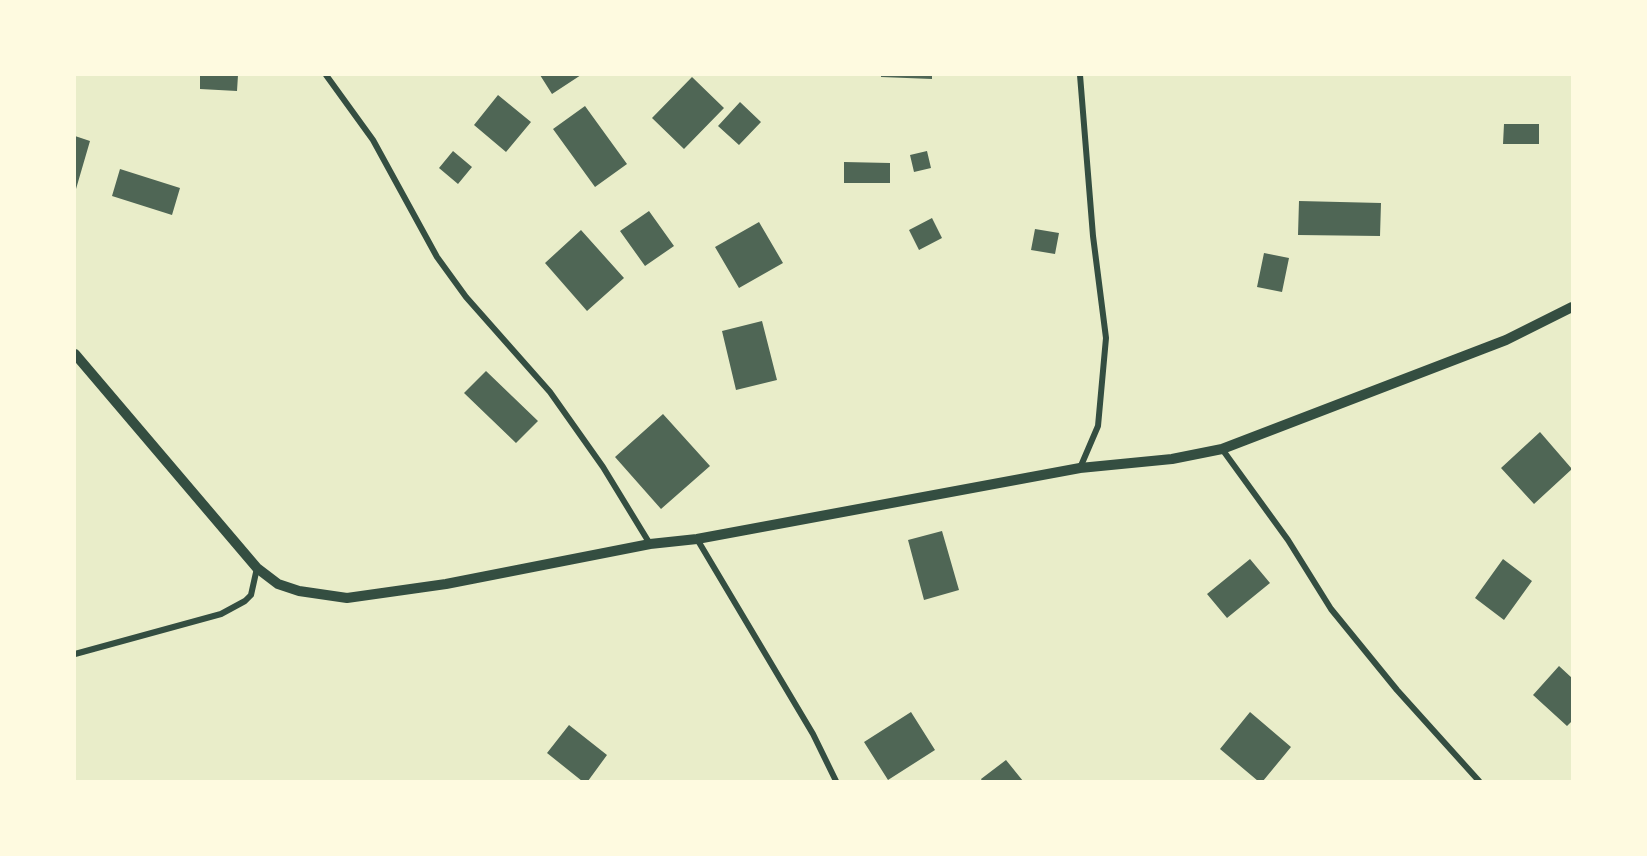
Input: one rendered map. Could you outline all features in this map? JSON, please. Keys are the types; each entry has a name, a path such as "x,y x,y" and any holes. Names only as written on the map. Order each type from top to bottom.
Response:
{"street":[{"path":"326,75 373,140 443,265 466,297 550,392 603,467 650,544"},
{"path":"1080,75 1093,236 1106,338 1098,426 1080,468"},
{"path":"75,354 257,568 278,584 299,591 347,598 446,584 650,544 697,539 1080,468 1172,459 1222,450 1506,340 1572,307"},
{"path":"1222,450 1288,540 1331,609 1397,690 1479,781"},
{"path":"697,539 813,734 836,781"},
{"path":"75,654 220,614 245,601 251,595 257,568"}],"building":[{"path":"200,75 238,75 237,91 200,89"},
{"path":"540,75 581,75 552,94"},
{"path":"881,75 932,75 932,79 881,77"},
{"path":"692,77 724,108 684,149 652,118"},
{"path":"498,95 531,122 506,152 474,125"},
{"path":"740,102 761,122 739,145 718,126"},
{"path":"585,106 627,164 595,187 553,129"},
{"path":"1504,124 1539,124 1539,144 1503,144"},
{"path":"75,136 90,141 76,189 75,188"},
{"path":"453,151 472,167 458,184 439,168"},
{"path":"927,151 931,168 914,172 910,155"},
{"path":"844,162 890,163 890,183 844,183"},
{"path":"120,169 180,188 172,215 112,196"},
{"path":"1299,201 1381,203 1380,236 1298,235"},
{"path":"649,211 674,246 645,266 620,231"},
{"path":"932,218 942,238 919,250 909,230"},
{"path":"759,222 783,263 739,288 715,247"},
{"path":"1035,229 1059,233 1055,254 1031,250"},
{"path":"581,230 624,278 587,311 545,263"},
{"path":"1264,253 1289,258 1282,292 1257,287"},
{"path":"762,321 777,380 736,390 722,331"},
{"path":"486,371 538,421 516,443 464,393"},
{"path":"663,414 710,466 661,509 615,457"},
{"path":"1540,432 1572,469 1534,504 1501,468"},
{"path":"942,531 959,590 924,600 908,540"},
{"path":"1250,559 1270,583 1227,618 1207,594"},
{"path":"1503,559 1532,581 1504,620 1475,598"},
{"path":"1559,666 1572,678 1572,721 1567,726 1533,695"},
{"path":"911,712 935,750 888,780 864,742"},
{"path":"1250,712 1291,747 1263,781 1258,781 1220,749"},
{"path":"569,725 607,755 588,781 582,781 547,753"},
{"path":"1006,760 1023,781 982,781 981,779"}]}
